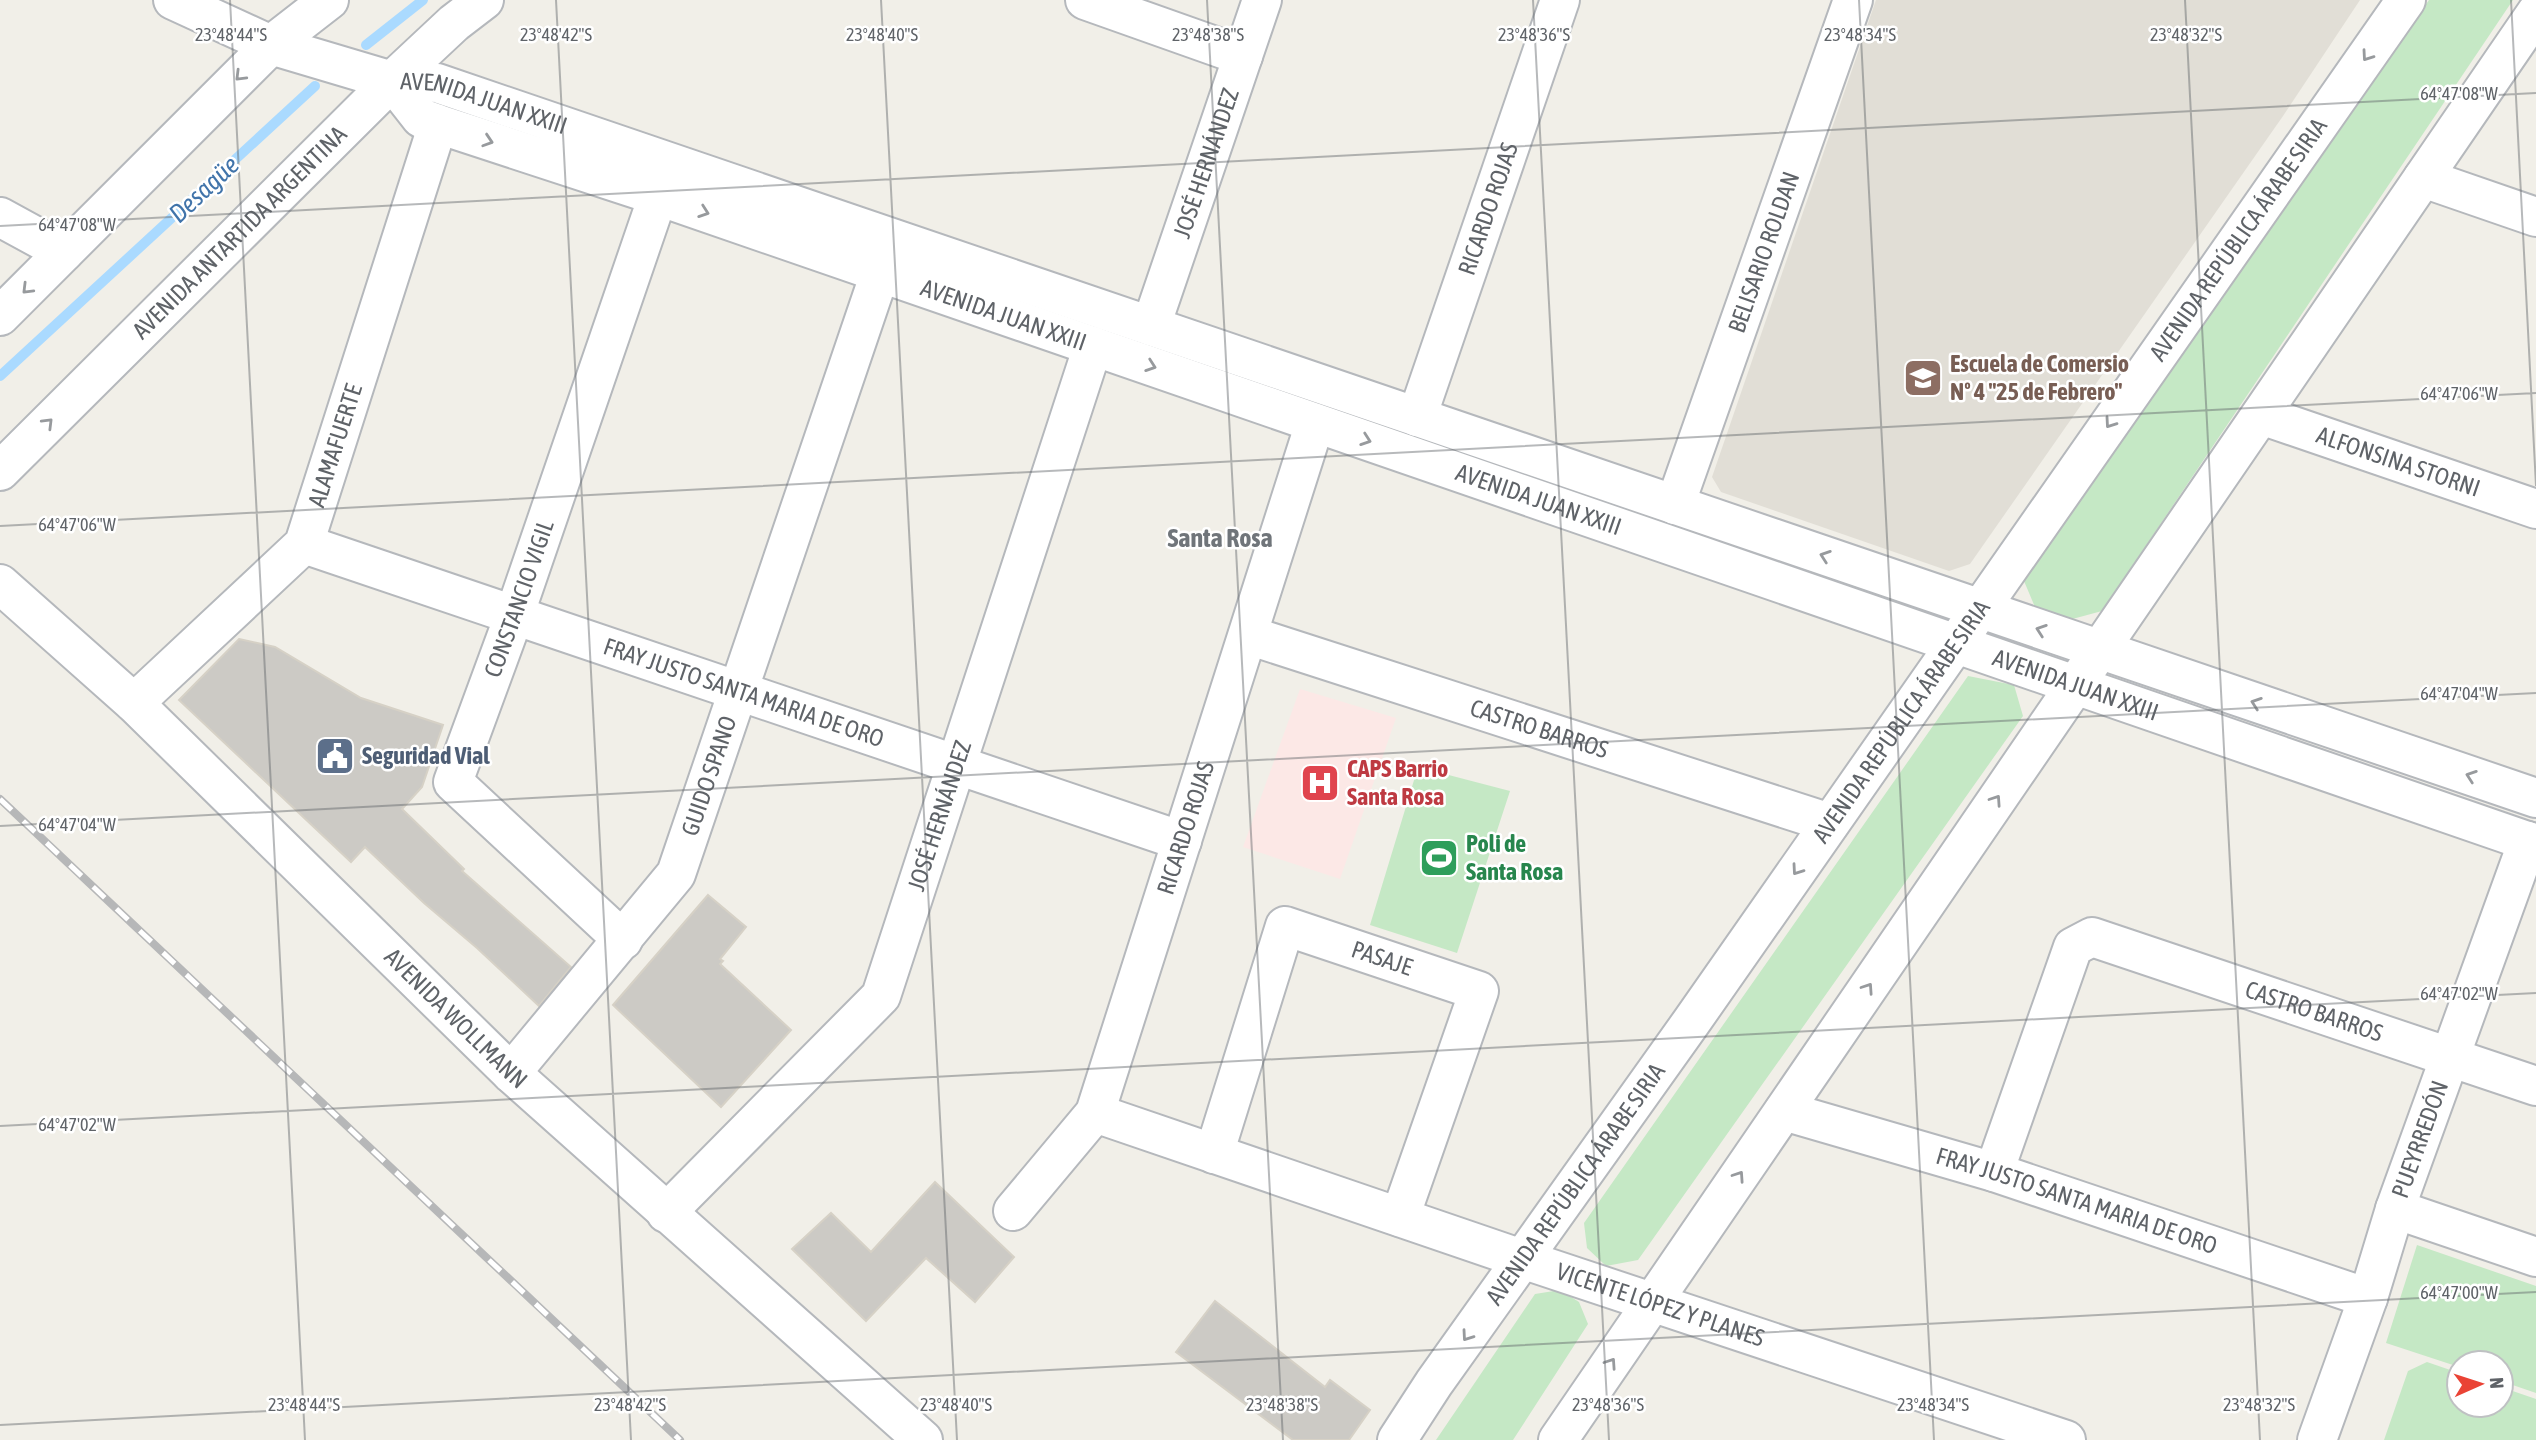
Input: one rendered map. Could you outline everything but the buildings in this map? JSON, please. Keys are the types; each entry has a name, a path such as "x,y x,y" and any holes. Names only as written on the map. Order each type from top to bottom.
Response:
{"street":[{"path":"173,0 271,45 392,81"},
{"path":"0,316 271,45 329,0"},
{"name":"AVENIDA ANTARTIDA ARGENTINA","path":"0,471 392,81 452,11 484,0"},
{"path":"1085,0 1243,56"},
{"name":"JOSÉ HERNÁNDEZ","path":"1151,326 1262,0"},
{"name":"RICARDO ROJAS","path":"1417,417 1560,0"},
{"name":"BELISARIO ROLDAN","path":"1675,505 1853,0"},
{"name":"AVENIDA REPÚBLICA ÁRABE SIRIA","path":"1397,1440 1434,1383 1956,644 2406,0"},
{"path":"1558,1440 2536,13"},
{"name":"AVENIDA JUAN XXIII","path":"392,81 421,118 658,196 2532,842"},
{"name":"AVENIDA JUAN XXIII","path":"392,81 437,83 2536,798"},
{"name":"ALAMAFUERTE","path":"134,703 303,544 438,124"},
{"path":"2423,178 2536,217"},
{"name":"CONSTANCIO VIGIL","path":"623,940 453,782 514,616 658,196"},
{"path":"0,217 64,252"},
{"name":"GUIDO SPANO","path":"511,1073 676,874 880,273"},
{"name":"JOSÉ HERNÁNDEZ","path":"666,1213 881,996 1093,346"},
{"name":"ALFONSINA STORNI","path":"2261,415 2536,509"},
{"name":"RICARDO ROJAS","path":"1013,1211 1095,1113 1315,423"},
{"name":"FRAY JUSTO SANTA MARIA DE ORO","path":"303,544 1182,841"},
{"name":"AVENIDA WOLLMANN","path":"0,584 134,703 511,1073 923,1440"},
{"name":"CASTRO BARROS","path":"1248,635 1830,823"},
{"name":"PUEYRREDÓN","path":"2317,1440 2449,1056 2532,842"},
{"name":"PASAJE","path":"1214,1154 1285,926 1479,991 1400,1217"},
{"name":"CASTRO BARROS","path":"1994,1172 2073,947 2092,937 2536,1086"},
{"name":"FRAY JUSTO SANTA MARIA DE ORO","path":"1784,1111 1994,1172 2368,1298"},
{"name":"VICENTE LÓPEZ Y PLANES","path":"1095,1113 2066,1440"},
{"path":"2395,1209 2536,1257"}],"shaded area":[{"name":"Escuela de Comersio Nº 4 \"25 de Febrero\"","path":"1876,0 2360,0 2283,116 1970,564 1949,571 1721,492 1712,477"},
{"name":"CAPS Barrio Santa Rosa","path":"1300,689 1396,718 1340,879 1243,847"}],"green space":[{"path":"2429,0 2513,0 2102,611 2065,621 2037,612 2024,581"},
{"path":"1968,676 2014,685 2023,716 1638,1260 1606,1266 1587,1248 1584,1223"},
{"name":"Poli de Santa Rosa","path":"1418,767 1510,791 1457,953 1370,925"},
{"path":"2417,1245 2536,1286 2536,1393 2515,1386 2515,1349 2445,1349 2445,1362 2386,1343"},
{"path":"1560,1290 1579,1302 1588,1324 1513,1440 1436,1440 1535,1294"},
{"path":"2427,1362 2445,1368 2445,1419 2515,1419 2515,1392 2536,1399 2536,1440 2384,1440 2408,1371"}],"waterway":[{"name":"Desagüe","path":"366,45 423,0"},
{"name":"Desagüe","path":"0,376 315,86"}],"railway":[{"path":"0,799 680,1440"}],"place":[{"name":"Escuela de Comersio Nº 4 \"25 de Febrero\"","path":"1923,378"},
{"name":"Seguridad Vial","path":"335,756"},
{"name":"CAPS Barrio Santa Rosa","path":"1320,783"},
{"name":"Poli de Santa Rosa","path":"1439,858"}],"district":[{"name":"Santa Rosa","path":"1220,538"}]}
